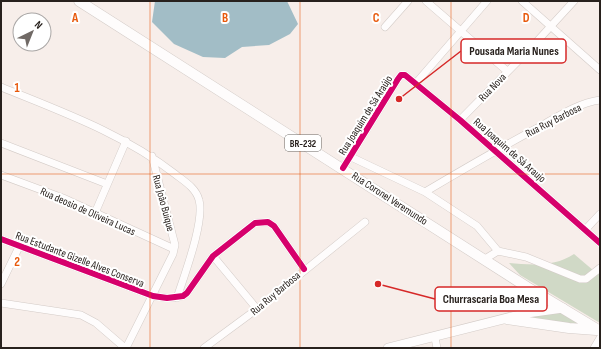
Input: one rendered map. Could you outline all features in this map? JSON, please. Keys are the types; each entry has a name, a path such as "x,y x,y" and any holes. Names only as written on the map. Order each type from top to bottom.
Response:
{"highway":[{"name":"Rua Coronel Veremundo","path":"79,1 343,168 526,287 563,308 599,333"},
{"path":"526,287 530,300 526,313"},
{"path":"507,319 599,333"}],"main road":[{"path":"392,348 526,313 563,308"}],"street":[{"path":"385,27 408,1"},
{"path":"426,1 507,71"},
{"path":"416,83 487,1"},
{"path":"522,1 600,70"},
{"name":"Rua Nova","path":"460,120 574,1"},
{"name":"Rua Joaquim de Sá Araújo","path":"343,168 398,79 401,75 405,75"},
{"name":"Rua Joaquim de Sá Araujo","path":"405,75 495,150 600,243"},
{"name":"Rua João Buique","path":"1,87 107,131 152,156 190,186 200,201 198,234 177,298"},
{"name":"Rua Ruy Barbosa","path":"425,192 495,150 560,115 599,99"},
{"path":"95,212 126,141"},
{"path":"1,143 108,184"},
{"name":"Rua João Buique","path":"152,156 175,245 174,249"},
{"path":"351,157 425,192 477,226 498,251 526,257 580,279 586,279 600,268"},
{"name":"Rua deosio de Oliveira Lucas","path":"1,175 95,212 174,249"},
{"path":"585,230 600,214"},
{"path":"177,298 187,293 213,256 255,223 268,222 274,226 304,269"},
{"name":"Rua Ruy Barbosa","path":"204,348 256,309 304,269 365,222"},
{"name":"Rua Estudante Gizelle Alves Conserva","path":"1,239 152,296 177,298"},
{"path":"1,284 19,246"},
{"path":"1,303 81,315 96,323 126,348 174,249"},
{"path":"485,259 498,251"},
{"path":"213,256 256,309"},
{"path":"594,348 599,333"},
{"path":"435,338 437,348"}],"green space":[{"path":"574,254 594,271 600,272 600,323 520,275 509,263 551,263"},
{"path":"565,312 586,325 515,317"}],"water":[{"path":"155,1 287,1 298,24 290,34 269,45 242,47 225,58 203,57 174,44 152,22"}],"cycle path":[{"path":"343,168 398,79 401,75 405,75 460,120 600,243"},
{"path":"1,239 153,296 167,298 183,296 187,293 213,256 255,223 268,222 274,226 304,269"}],"place":[{"name":"Pousada Maria Nunes","path":"399,99"},
{"name":"Churrascaria Boa Mesa","path":"378,284"}]}
